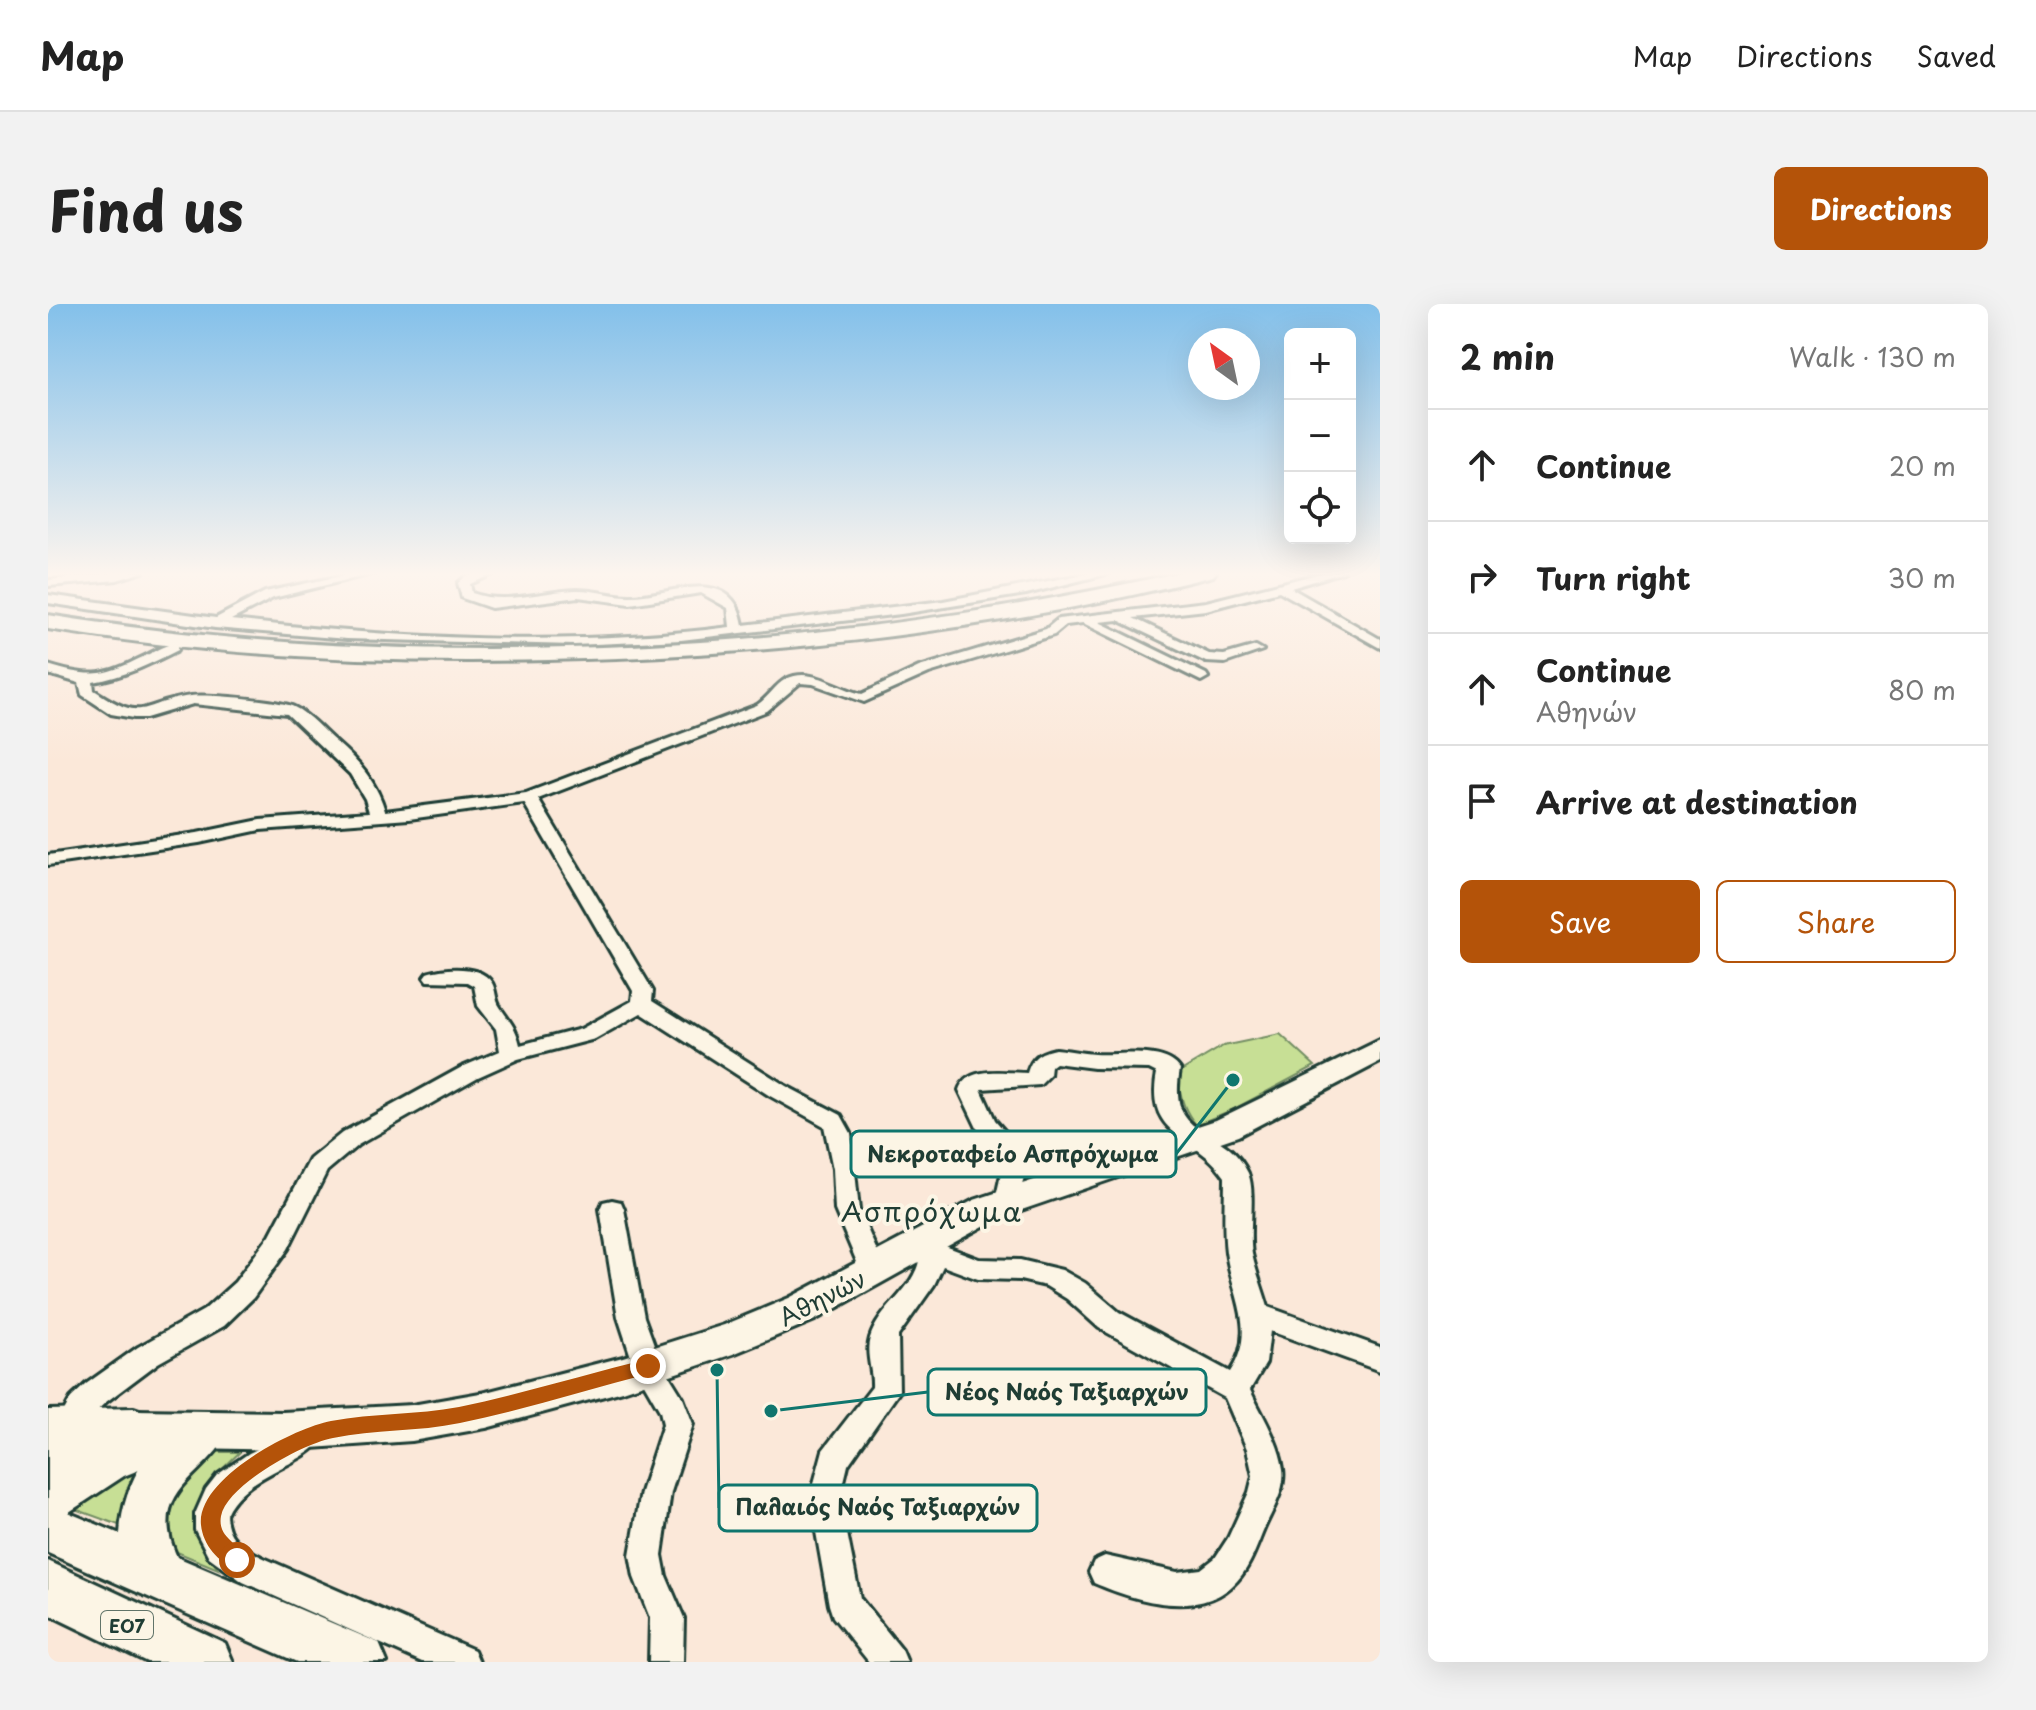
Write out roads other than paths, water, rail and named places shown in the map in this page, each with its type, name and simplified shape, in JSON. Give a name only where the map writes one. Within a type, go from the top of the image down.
[{"type":"highway","points":[[147,635],[344,652],[474,654],[661,650],[846,635]]},
{"type":"highway","points":[[248,635],[447,645],[601,644],[755,635]]},
{"type":"main road","name":"Αθηνών","points":[[217,1431],[329,1429],[458,1415],[648,1366],[757,1329],[934,1245],[1007,1201],[1196,1139],[1247,1119],[1380,1050]]},
{"type":"main road","points":[[55,1444],[134,1429],[217,1431]]},
{"type":"main road","points":[[48,1502],[76,1481],[127,1454],[167,1440],[217,1431]]},
{"type":"main road","points":[[158,1575],[145,1548],[146,1511],[157,1483],[172,1459],[217,1431]]},
{"type":"main road","points":[[48,1528],[360,1662]]},
{"type":"main road","name":"ΕΟ7","points":[[48,1587],[206,1662]]},
{"type":"street","points":[[360,635],[471,641],[646,639],[679,635]]},
{"type":"street","points":[[48,860],[199,838],[249,827],[378,816],[529,797],[762,708],[795,680],[819,683],[853,697],[864,698],[924,670],[1037,635]]},
{"type":"street","points":[[1117,635],[1201,677]]},
{"type":"street","points":[[1160,635],[1206,658],[1220,660],[1256,650]]},
{"type":"street","points":[[48,669],[63,678],[86,681],[121,670],[173,647]]},
{"type":"street","points":[[86,681],[87,692],[116,711],[134,714],[146,714],[192,700],[282,707],[292,711],[362,777],[377,804],[378,816]]},
{"type":"street","points":[[529,797],[643,991],[642,1004]]},
{"type":"street","points":[[434,977],[471,976],[483,984],[488,1006],[506,1028],[511,1054]]},
{"type":"street","points":[[55,1444],[81,1407],[96,1393],[148,1355],[214,1318],[244,1290],[279,1242],[314,1172],[331,1153],[369,1126],[511,1054],[588,1034],[642,1004]]},
{"type":"street","points":[[642,1004],[778,1091],[833,1121],[839,1133],[845,1169],[847,1210],[873,1272]]},
{"type":"street","points":[[1078,1177],[1016,1159],[986,1124],[970,1090],[971,1085],[977,1081],[1032,1080],[1039,1075],[1040,1064],[1046,1058],[1055,1056],[1161,1064],[1169,1069],[1163,1088],[1168,1113],[1231,1166],[1237,1176],[1239,1252],[1258,1315],[1252,1363],[1235,1389]]},
{"type":"street","points":[[1007,1201],[1016,1159]]},
{"type":"street","points":[[612,1209],[624,1293],[648,1366],[673,1407],[678,1424],[656,1492],[646,1555],[650,1577],[667,1618],[666,1662]]},
{"type":"street","points":[[890,1662],[845,1605],[825,1498],[834,1460],[885,1392],[888,1383],[883,1354],[884,1335],[931,1267],[934,1245],[978,1269],[1020,1270],[1053,1277],[1076,1291],[1109,1320],[1235,1389],[1267,1464],[1268,1482],[1243,1545],[1229,1568],[1207,1584],[1176,1588],[1105,1572]]},
{"type":"street","points":[[1258,1315],[1380,1359]]},
{"type":"street","points":[[329,1429],[260,1462],[229,1485],[212,1511],[211,1528],[215,1538],[225,1551],[258,1571],[462,1662]]},
{"type":"tunnel","points":[[173,647],[193,635]]},
{"type":"place","name":"Νεκροταφείο Ασπρόχωμα","points":[[1233,1080]]},
{"type":"place","name":"Παλαιός Ναός Ταξιαρχών","points":[[717,1370]]},
{"type":"place","name":"Νέος Ναός Ταξιαρχών","points":[[771,1411]]},
{"type":"district","name":"Ασπρόχωμα","points":[[932,1210]]}]
